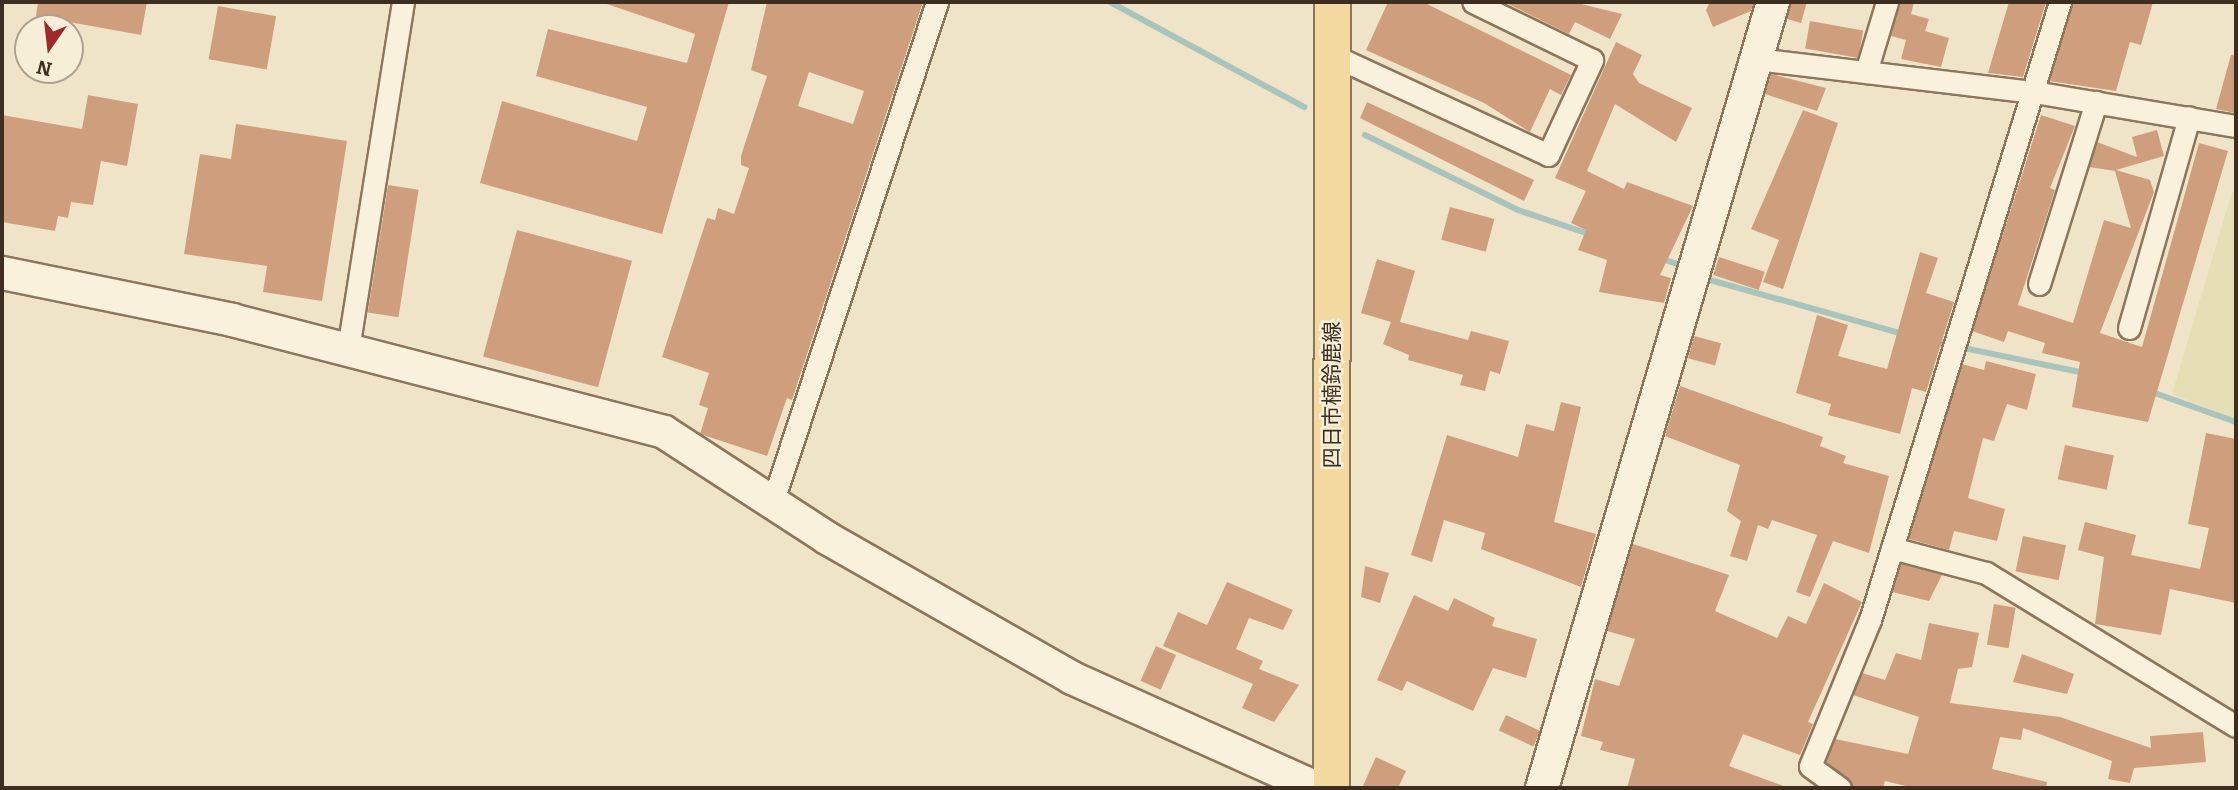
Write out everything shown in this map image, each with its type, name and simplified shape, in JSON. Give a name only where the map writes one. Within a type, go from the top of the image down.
[{"type":"main road","name":"四日市楠鈴鹿線","points":[[1331,788],[1332,2]]},
{"type":"street","points":[[348,349],[404,2]]},
{"type":"street","points":[[774,501],[937,2]]},
{"type":"street","points":[[1332,55],[1548,155],[1592,60],[1473,2]]},
{"type":"street","points":[[1542,788],[1773,2]]},
{"type":"street","points":[[1866,72],[1887,2]]},
{"type":"street","points":[[1840,788],[1810,766],[1871,620],[1951,345],[2034,92],[2060,2]]},
{"type":"street","points":[[1756,58],[2034,92],[2236,126]]},
{"type":"street","points":[[2039,284],[2096,103]]},
{"type":"street","points":[[2129,328],[2189,117]]},
{"type":"street","points":[[2,273],[348,349],[664,432],[774,501],[1072,678],[1303,784]]},
{"type":"street","points":[[1892,548],[1986,573],[2236,726]]},
{"type":"shaded area","points":[[2232,192],[2236,193],[2236,419],[2172,394]]},
{"type":"building","points":[[38,2],[147,2],[141,35],[84,25],[84,14],[36,14]]},
{"type":"building","points":[[601,2],[729,2],[662,234],[480,183],[502,101],[637,141],[647,107],[536,76],[548,29],[687,63],[695,34]]},
{"type":"building","points":[[767,2],[923,2],[792,400],[787,398],[767,456],[700,434],[708,408],[699,405],[709,373],[662,357],[707,218],[715,220],[718,208],[734,214],[749,168],[741,165],[741,156],[767,76],[751,70]],"holes":[[[809,72],[864,91],[853,124],[798,106]]]},
{"type":"building","points":[[1388,2],[1423,2],[1571,75],[1561,95],[1550,89],[1530,132],[1484,103],[1366,50]]},
{"type":"building","points":[[1504,2],[1573,2],[1622,14],[1610,39],[1575,22],[1569,34]]},
{"type":"building","points":[[1710,2],[1754,2],[1751,11],[1713,27],[1706,10]]},
{"type":"building","points":[[1791,2],[1807,2],[1801,23],[1787,19]]},
{"type":"building","points":[[1900,2],[1914,2],[1911,14],[1929,19],[1925,31],[1949,38],[1941,67],[1901,59],[1906,40],[1891,36]]},
{"type":"building","points":[[2009,2],[2046,2],[2023,77],[1988,73]]},
{"type":"building","points":[[2153,2],[2141,45],[2130,42],[2116,91],[2049,81],[2073,3]]},
{"type":"building","points":[[218,6],[276,16],[267,69],[209,59]]},
{"type":"building","points":[[1810,21],[1863,30],[1858,58],[1805,49]]},
{"type":"building","points":[[1616,42],[1642,55],[1633,74],[1639,83],[1692,108],[1676,142],[1615,104],[1587,171],[1624,189],[1627,182],[1693,206],[1660,275],[1671,278],[1664,303],[1599,292],[1607,260],[1578,250],[1586,230],[1571,223],[1586,191],[1555,178]]},
{"type":"building","points":[[2231,55],[2236,55],[2236,113],[2216,109]]},
{"type":"building","points":[[1771,74],[1826,88],[1817,111],[1765,94]]},
{"type":"building","points":[[88,95],[138,104],[127,166],[101,161],[93,205],[71,202],[68,218],[58,216],[55,231],[2,222],[2,115],[82,129]]},
{"type":"building","points":[[1367,102],[1534,180],[1524,201],[1360,118]]},
{"type":"building","points":[[1803,110],[1838,123],[1783,289],[1763,282],[1779,240],[1751,229]]},
{"type":"building","points":[[2041,115],[2075,126],[2050,188],[2055,190],[2018,305],[2073,323],[2104,220],[2131,228],[2115,171],[2089,167],[2097,142],[2137,157],[2132,137],[2157,130],[2164,156],[2116,170],[2150,180],[2154,192],[2100,333],[2142,347],[2199,143],[2228,151],[2148,422],[2072,407],[2080,362],[2042,353],[2045,343],[2008,331],[2004,342],[1972,331]]},
{"type":"building","points":[[236,124],[347,141],[322,301],[263,292],[267,266],[184,254],[200,154],[231,159]]},
{"type":"building","points":[[388,185],[419,190],[398,317],[368,312]]},
{"type":"building","points":[[1450,207],[1494,219],[1486,252],[1441,240]]},
{"type":"building","points":[[517,230],[632,261],[598,387],[483,357]]},
{"type":"building","points":[[1920,252],[1938,258],[1926,293],[1954,302],[1926,392],[1912,388],[1900,434],[1828,415],[1831,404],[1796,393],[1817,315],[1848,325],[1838,356],[1887,369]]},
{"type":"building","points":[[1719,257],[1765,272],[1759,290],[1713,275]]},
{"type":"building","points":[[1377,259],[1415,271],[1400,322],[1468,340],[1471,331],[1509,341],[1500,374],[1490,371],[1485,391],[1460,385],[1463,375],[1408,360],[1409,355],[1383,344],[1391,322],[1361,313]]},
{"type":"building","points":[[1694,336],[1721,343],[1715,365],[1688,358]]},
{"type":"building","points":[[1986,361],[2036,374],[2027,410],[2007,404],[1994,441],[1983,438],[1968,498],[2005,509],[1997,541],[1954,531],[1949,550],[1909,539],[1962,364],[1984,370]]},
{"type":"building","points":[[1680,386],[1823,437],[1820,446],[1846,456],[1843,463],[1889,476],[1869,553],[1833,541],[1810,597],[1796,592],[1817,535],[1772,520],[1768,529],[1758,525],[1747,561],[1730,556],[1741,521],[1727,511],[1740,465],[1665,436]]},
{"type":"building","points":[[1561,402],[1581,407],[1554,522],[1596,534],[1581,587],[1481,549],[1485,533],[1444,520],[1432,562],[1411,555],[1447,435],[1518,457],[1526,424],[1554,431]]},
{"type":"building","points":[[2206,433],[2236,439],[2236,603],[2170,589],[2161,635],[2095,624],[2104,557],[2078,550],[2085,522],[2136,535],[2131,555],[2200,569],[2209,528],[2188,524]]},
{"type":"building","points":[[2065,445],[2114,455],[2107,490],[2058,479]]},
{"type":"building","points":[[2023,536],[2066,545],[2059,580],[2016,571]]},
{"type":"building","points":[[1633,544],[1729,575],[1715,611],[1777,638],[1788,616],[1806,624],[1824,583],[1862,602],[1808,722],[1813,724],[1800,755],[1743,734],[1729,766],[1789,788],[1627,788],[1635,759],[1600,750],[1603,742],[1581,736],[1595,679],[1619,686],[1635,639],[1607,631]]},
{"type":"building","points":[[1901,564],[1942,575],[1929,601],[1892,592]]},
{"type":"building","points":[[1365,566],[1389,573],[1380,603],[1361,597]]},
{"type":"building","points":[[1227,582],[1293,610],[1283,630],[1249,618],[1236,649],[1263,661],[1259,669],[1299,685],[1274,722],[1242,708],[1253,684],[1163,646],[1178,612],[1207,625]]},
{"type":"building","points":[[1414,595],[1448,611],[1454,598],[1495,618],[1492,626],[1537,639],[1526,678],[1493,668],[1473,711],[1407,681],[1402,691],[1377,680]]},
{"type":"building","points":[[1994,604],[2016,608],[2009,648],[1987,644]]},
{"type":"building","points":[[1929,623],[1979,633],[1972,667],[1958,669],[1950,703],[2060,717],[2151,748],[2150,736],[2203,732],[2206,762],[2134,768],[2130,783],[2108,779],[2112,761],[2023,728],[2021,740],[2000,737],[1992,769],[2047,782],[2046,788],[1914,788],[1885,781],[1883,788],[1853,788],[1826,761],[1835,739],[1908,754],[1919,717],[1853,695],[1862,673],[1885,680],[1896,653],[1921,660]]},
{"type":"building","points":[[1156,646],[1176,655],[1161,690],[1141,681]]},
{"type":"building","points":[[2022,654],[2074,674],[2067,694],[2013,682]]},
{"type":"building","points":[[1506,715],[1540,731],[1533,746],[1499,730]]},
{"type":"building","points":[[1376,757],[1406,771],[1398,788],[1362,788]]},
{"type":"waterway","points":[[1110,2],[1304,107]]},
{"type":"waterway","points":[[1365,135],[1518,210],[1592,235]]},
{"type":"waterway","points":[[1659,258],[1677,264]]},
{"type":"waterway","points":[[1710,280],[1904,334]]},
{"type":"waterway","points":[[1935,342],[2085,373]]},
{"type":"waterway","points":[[2149,391],[2236,422]]}]
